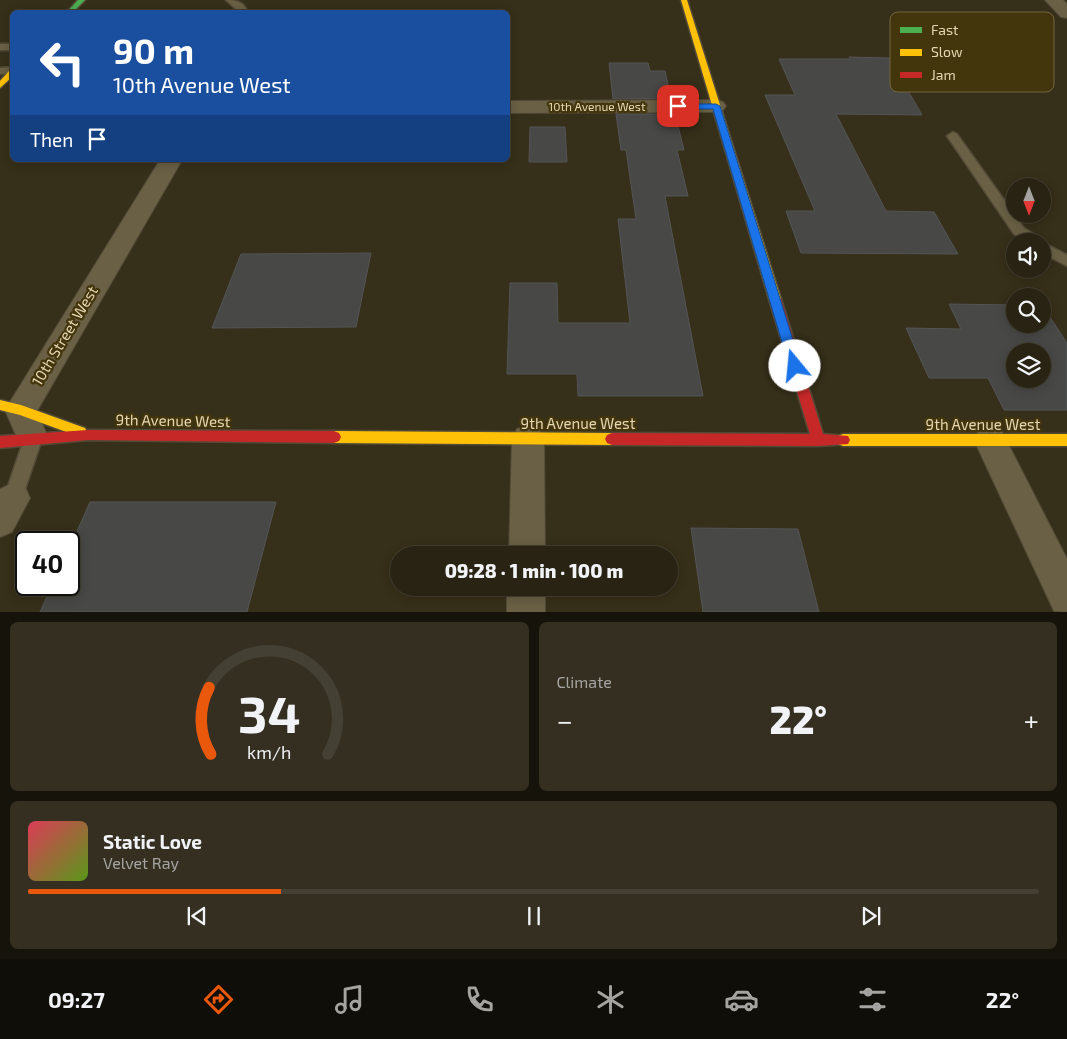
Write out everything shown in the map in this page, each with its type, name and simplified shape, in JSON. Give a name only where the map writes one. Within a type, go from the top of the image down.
[{"type":"street","points":[[72,10],[82,0]]},
{"type":"street","points":[[684,0],[818,440]]},
{"type":"street","points":[[1052,0],[1067,13]]},
{"type":"street","points":[[0,86],[10,74]]},
{"type":"street","name":"10th Avenue West","points":[[510,107],[716,106]]},
{"type":"street","name":"10th Street West","points":[[10,408],[170,162]]},
{"type":"street","points":[[10,408],[88,435]]},
{"type":"street","points":[[10,408],[33,439]]},
{"type":"street","name":"9th Avenue West","points":[[0,442],[88,435],[528,439],[1067,440]]},
{"type":"street","points":[[527,546],[528,439]]},
{"type":"street","points":[[990,440],[1067,598]]},
{"type":"street","points":[[526,596],[526,612]]},
{"type":"lane","points":[[231,0],[242,10]]},
{"type":"lane","points":[[953,136],[1022,233]]},
{"type":"lane","points":[[1051,251],[1067,261]]},
{"type":"lane","points":[[6,509],[33,439]]},
{"type":"building","points":[[849,57],[889,58],[890,92],[909,92],[922,115],[836,114],[886,211],[934,212],[958,254],[801,253],[786,211],[815,211],[765,95],[795,95],[779,59],[850,59]]},
{"type":"building","points":[[609,63],[648,63],[650,71],[665,71],[671,98],[613,99]]},
{"type":"building","points":[[616,114],[675,114],[684,150],[677,150],[688,196],[665,196],[703,396],[578,396],[577,374],[507,374],[510,283],[557,283],[558,323],[630,323],[618,219],[636,219],[626,150],[621,150]]},
{"type":"building","points":[[530,127],[565,127],[567,162],[529,162]]},
{"type":"building","points":[[371,253],[356,327],[212,328],[241,254]]},
{"type":"building","points":[[949,304],[1006,305],[1006,333],[1051,333],[1051,319],[1067,343],[1067,410],[1004,410],[988,378],[929,378],[906,328],[961,329]]},
{"type":"building","points":[[90,502],[276,502],[247,612],[40,612],[47,596],[80,596],[80,531],[77,531]]},
{"type":"building","points":[[691,528],[798,529],[819,612],[703,612]]},
{"type":"traffic: fast","points":[[72,10],[82,0]]},
{"type":"traffic: slow","points":[[684,0],[775,299]]},
{"type":"traffic: slow","points":[[0,86],[10,75]]},
{"type":"traffic: slow","points":[[0,405],[21,410],[80,432]]},
{"type":"traffic: slow","points":[[334,437],[612,439]]},
{"type":"traffic: slow","points":[[843,440],[1067,440]]},
{"type":"traffic: jam","points":[[775,299],[818,440]]},
{"type":"traffic: jam","points":[[0,442],[88,435],[334,437]]},
{"type":"traffic: jam","points":[[612,439],[843,440]]},
{"type":"route","points":[[678,106],[716,106],[795,366]]}]
